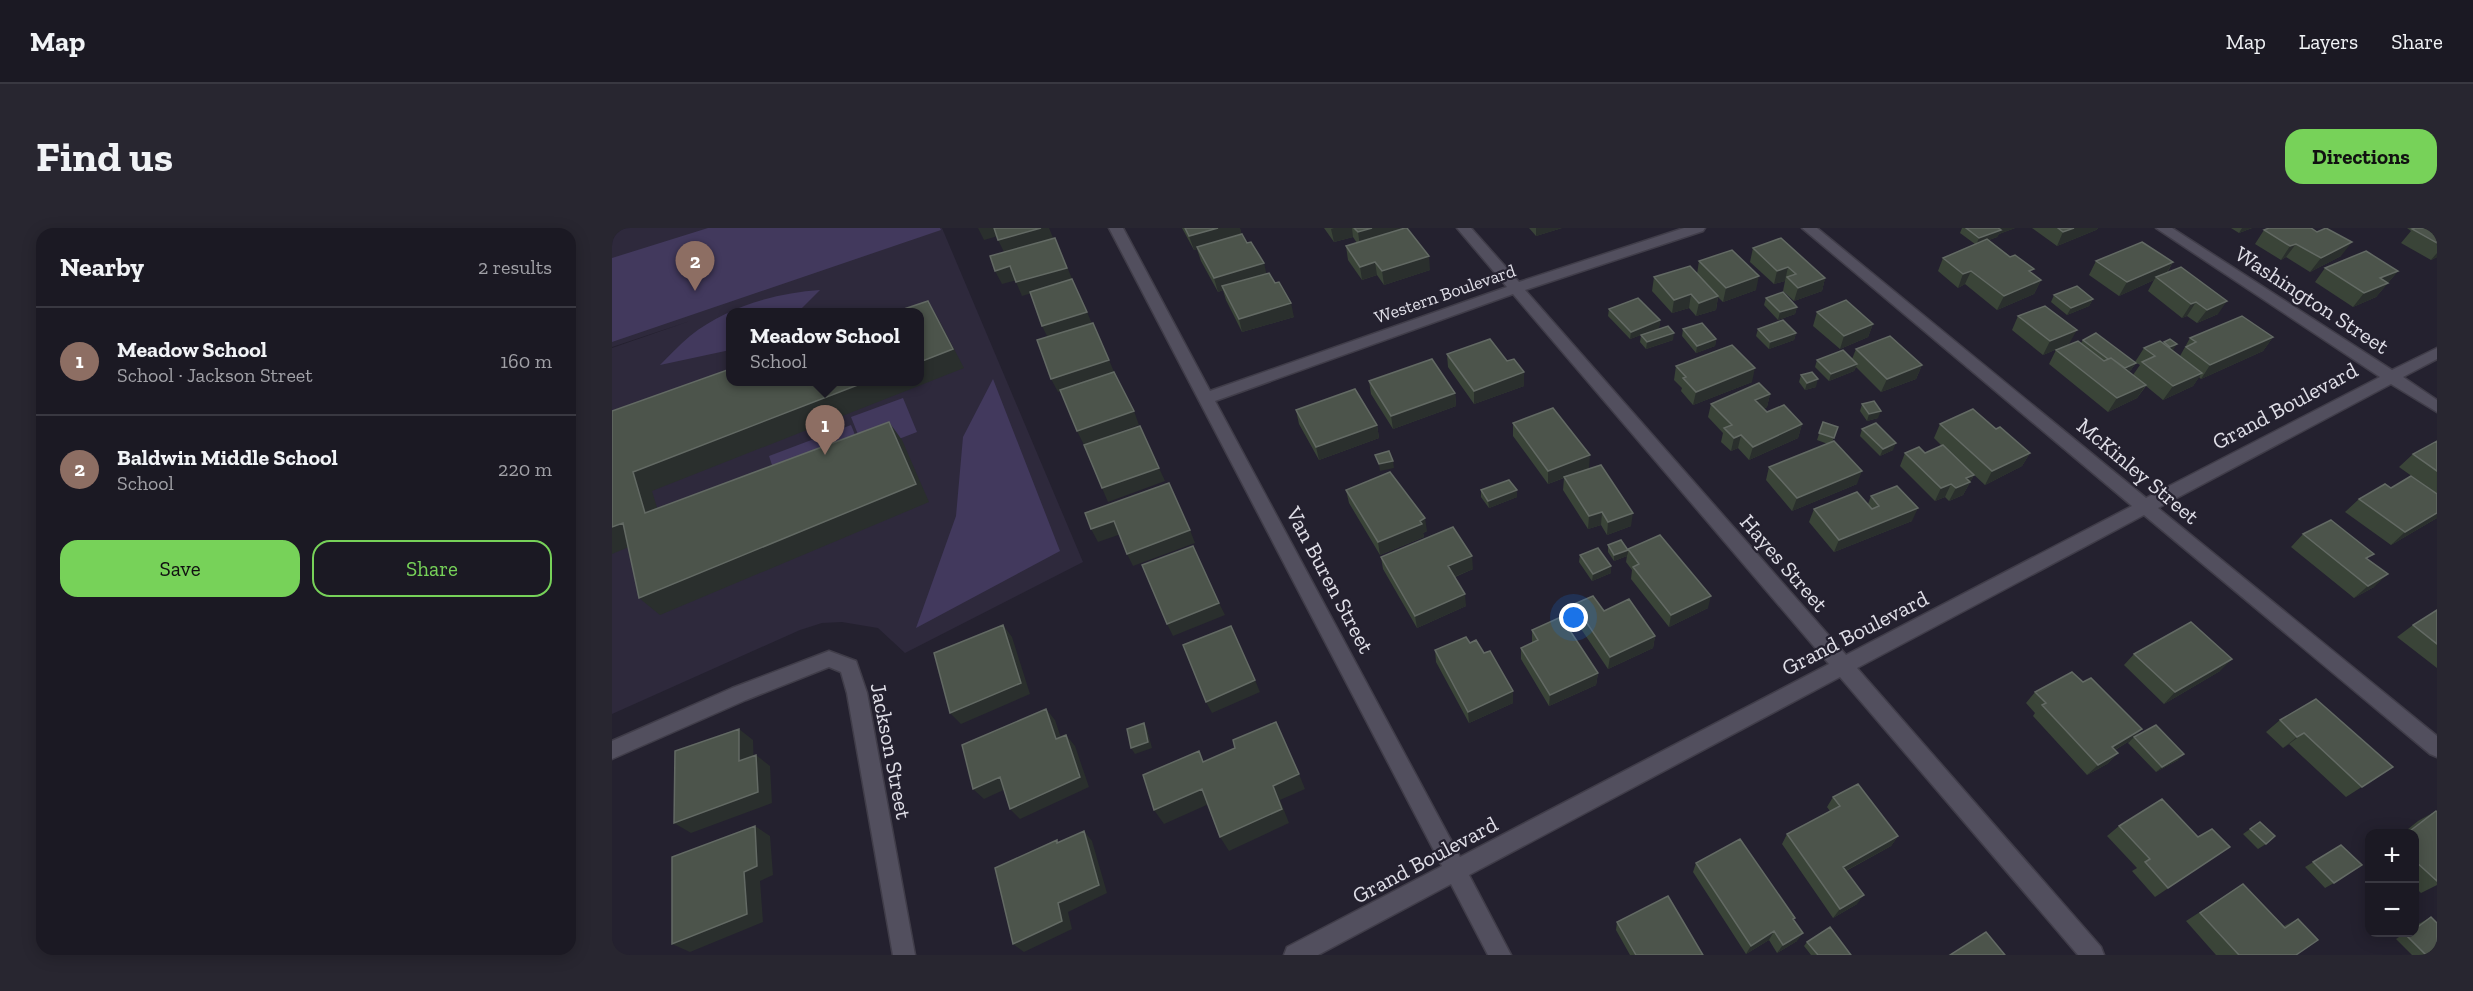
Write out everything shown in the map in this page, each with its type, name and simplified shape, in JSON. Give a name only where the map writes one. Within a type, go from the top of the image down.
[{"type":"street","name":"Van Buren Street","points":[[1116,228],[1500,955]]},
{"type":"street","name":"Hayes Street","points":[[1464,228],[2093,955]]},
{"type":"street","name":"Western Boulevard","points":[[1206,398],[1576,267],[1698,228]]},
{"type":"street","name":"McKinley Street","points":[[1809,228],[2437,748]]},
{"type":"street","name":"Washington Street","points":[[2163,228],[2437,406]]},
{"type":"street","name":"Grand Boulevard","points":[[1295,955],[2437,353]]},
{"type":"street","name":"Jackson Street","points":[[612,750],[739,694],[829,659],[849,667],[857,693],[903,955]]},
{"type":"shaded area","points":[[612,228],[942,228],[1083,562],[905,653],[878,628],[842,622],[822,623],[800,630],[612,714],[612,348],[690,321],[612,347]]},
{"type":"shaded area","points":[[708,228],[940,228],[941,230],[612,342],[612,258]]},
{"type":"shaded area","points":[[820,290],[802,308],[738,308],[769,298]]},
{"type":"shaded area","points":[[726,314],[726,351],[660,365],[690,336]]},
{"type":"shaded area","points":[[993,379],[1060,551],[916,628],[956,516],[963,437]]},
{"type":"shaded area","points":[[903,398],[917,432],[865,452],[851,417]]},
{"type":"shaded area","points":[[851,425],[860,447],[777,480],[769,456]]},
{"type":"building","points":[[994,228],[1041,228],[998,240]]},
{"type":"building","points":[[1185,228],[1218,228],[1189,236]]},
{"type":"building","points":[[1354,228],[1372,228],[1358,232]]},
{"type":"building","points":[[1405,228],[1429,256],[1382,271],[1375,262],[1360,267],[1346,246]]},
{"type":"building","points":[[1966,228],[1998,228],[2001,230],[1979,238]]},
{"type":"building","points":[[2058,228],[2074,228],[2063,232]]},
{"type":"building","points":[[2311,228],[2317,232],[2326,228],[2352,242],[2321,258],[2296,244],[2290,246],[2264,230]]},
{"type":"building","points":[[2437,228],[2437,243],[2412,229]]},
{"type":"building","points":[[1242,234],[1247,243],[1251,242],[1264,263],[1214,278],[1197,247]]},
{"type":"building","points":[[1055,238],[1067,268],[1016,282],[1010,266],[995,271],[990,256]]},
{"type":"building","points":[[1781,238],[1825,278],[1798,288],[1787,277],[1796,274],[1788,267],[1777,271],[1753,248]]},
{"type":"building","points":[[1987,239],[2010,257],[2015,255],[2034,269],[2029,271],[2041,280],[2004,296],[1971,271],[1963,274],[1943,258]]},
{"type":"building","points":[[2142,242],[2173,262],[2127,282],[2096,261]]},
{"type":"building","points":[[1732,250],[1759,276],[1726,288],[1699,261]]},
{"type":"building","points":[[2366,251],[2398,271],[2380,278],[2388,283],[2364,293],[2325,268]]},
{"type":"building","points":[[1690,266],[1718,296],[1699,303],[1691,294],[1674,300],[1654,277]]},
{"type":"building","points":[[2181,267],[2227,301],[2207,310],[2196,302],[2191,304],[2156,277]]},
{"type":"building","points":[[1269,273],[1275,283],[1279,282],[1291,303],[1239,319],[1222,286]]},
{"type":"building","points":[[1072,279],[1087,312],[1042,326],[1030,292]]},
{"type":"building","points":[[2077,286],[2093,299],[2071,308],[2054,295]]},
{"type":"building","points":[[1783,292],[1797,307],[1780,312],[1766,298]]},
{"type":"building","points":[[1638,298],[1660,320],[1631,332],[1609,309]]},
{"type":"building","points":[[1846,300],[1873,324],[1844,336],[1817,312]]},
{"type":"building","points":[[928,301],[953,349],[924,360],[924,308],[907,308]]},
{"type":"building","points":[[2045,306],[2077,330],[2050,341],[2018,316]]},
{"type":"building","points":[[2242,316],[2273,337],[2210,365],[2186,347],[2196,342],[2190,338]]},
{"type":"building","points":[[1783,320],[1796,333],[1770,342],[1758,329]]},
{"type":"building","points":[[1093,323],[1109,360],[1051,379],[1037,340]]},
{"type":"building","points":[[1702,323],[1716,339],[1697,346],[1683,329]]},
{"type":"building","points":[[1668,326],[1674,333],[1647,342],[1641,335]]},
{"type":"building","points":[[2096,333],[2136,363],[2125,368],[2111,358],[2108,359],[2083,340]]},
{"type":"building","points":[[1890,336],[1922,365],[1887,379],[1856,349]]},
{"type":"building","points":[[1490,339],[1507,361],[1514,359],[1524,372],[1474,391],[1447,354]]},
{"type":"building","points":[[2170,339],[2177,344],[2170,347],[2164,342]]},
{"type":"building","points":[[2078,341],[2104,361],[2111,358],[2146,385],[2117,398],[2056,350]]},
{"type":"building","points":[[2160,341],[2202,373],[2173,386],[2142,362],[2155,356],[2144,348]]},
{"type":"building","points":[[1732,345],[1755,368],[1696,392],[1676,366]]},
{"type":"building","points":[[1843,350],[1857,364],[1831,374],[1817,360]]},
{"type":"building","points":[[1432,359],[1455,393],[1391,416],[1369,381]]},
{"type":"building","points":[[726,370],[726,386],[855,386],[633,472],[645,513],[889,422],[916,484],[639,598],[623,523],[612,527],[612,411]]},
{"type":"building","points":[[1114,372],[1134,411],[1077,431],[1060,390]]},
{"type":"building","points":[[1812,372],[1818,379],[1807,383],[1801,375]]},
{"type":"building","points":[[1759,383],[1770,394],[1755,400],[1767,412],[1784,405],[1802,424],[1753,447],[1741,435],[1734,438],[1724,428],[1732,425],[1711,404]]},
{"type":"building","points":[[1355,389],[1377,425],[1316,447],[1296,410]]},
{"type":"building","points":[[1874,401],[1881,411],[1869,414],[1862,404]]},
{"type":"building","points":[[1553,408],[1590,455],[1548,471],[1513,423]]},
{"type":"building","points":[[1973,409],[1996,429],[2000,427],[2030,453],[1992,471],[1940,424]]},
{"type":"building","points":[[1823,422],[1838,427],[1834,438],[1819,433]]},
{"type":"building","points":[[1876,423],[1896,443],[1883,449],[1862,429]]},
{"type":"building","points":[[1140,426],[1159,468],[1102,488],[1084,445]]},
{"type":"building","points":[[1834,441],[1862,471],[1797,498],[1769,467]]},
{"type":"building","points":[[2437,441],[2437,471],[2413,454]]},
{"type":"building","points":[[1943,445],[1974,475],[1966,478],[1970,482],[1956,488],[1951,484],[1941,488],[1905,453],[1919,447],[1925,453]]},
{"type":"building","points":[[1389,451],[1393,461],[1379,464],[1375,455]]},
{"type":"building","points":[[1601,465],[1633,513],[1608,522],[1602,512],[1589,516],[1564,477]]},
{"type":"building","points":[[1390,472],[1425,518],[1420,521],[1422,524],[1378,542],[1346,490]]},
{"type":"building","points":[[2411,476],[2437,494],[2437,513],[2405,532],[2359,499],[2385,484],[2391,488]]},
{"type":"building","points":[[1509,480],[1517,490],[1488,501],[1481,490]]},
{"type":"building","points":[[1169,483],[1190,530],[1127,554],[1114,521],[1091,529],[1085,513]]},
{"type":"building","points":[[1897,486],[1918,508],[1839,540],[1814,509],[1857,492],[1872,509],[1879,506],[1871,496]]},
{"type":"building","points":[[2331,520],[2374,554],[2366,558],[2388,574],[2368,586],[2303,534]]},
{"type":"building","points":[[1453,527],[1472,556],[1448,566],[1465,594],[1415,616],[1381,557]]},
{"type":"building","points":[[1660,535],[1711,596],[1671,615],[1633,567],[1639,564],[1628,549]]},
{"type":"building","points":[[1621,540],[1628,550],[1614,555],[1608,545]]},
{"type":"building","points":[[1193,546],[1219,603],[1167,624],[1142,565]]},
{"type":"building","points":[[1598,548],[1611,566],[1593,574],[1580,555]]},
{"type":"building","points":[[1593,596],[1604,611],[1629,599],[1655,636],[1610,657],[1574,604]]},
{"type":"building","points":[[2437,610],[2437,644],[2413,625]]},
{"type":"building","points":[[1561,617],[1598,673],[1550,695],[1521,648],[1538,640],[1532,630]]},
{"type":"building","points":[[2191,622],[2232,659],[2175,692],[2134,654]]},
{"type":"building","points":[[1003,625],[1021,683],[950,713],[934,653]]},
{"type":"building","points":[[1231,626],[1255,680],[1206,702],[1183,645]]},
{"type":"building","points":[[1466,637],[1470,643],[1476,640],[1484,653],[1490,651],[1513,691],[1468,712],[1435,650]]},
{"type":"building","points":[[2072,672],[2083,682],[2091,678],[2142,729],[2112,747],[2118,753],[2098,765],[2042,705],[2046,703],[2035,692]]},
{"type":"building","points":[[2316,699],[2393,767],[2362,787],[2304,733],[2297,737],[2280,720]]},
{"type":"building","points":[[1046,709],[1056,739],[1066,735],[1080,777],[1010,809],[1000,777],[973,789],[962,745]]},
{"type":"building","points":[[1276,722],[1299,774],[1273,786],[1282,809],[1220,837],[1202,789],[1154,810],[1143,775],[1199,751],[1203,762],[1235,748],[1233,740]]},
{"type":"building","points":[[1144,723],[1148,742],[1131,748],[1127,729]]},
{"type":"building","points":[[2156,725],[2184,754],[2162,767],[2134,737]]},
{"type":"building","points":[[739,729],[739,761],[756,755],[758,792],[674,823],[675,751]]},
{"type":"building","points":[[1858,784],[1898,836],[1843,867],[1864,895],[1840,909],[1787,834],[1840,806],[1833,797]]},
{"type":"building","points":[[2162,799],[2198,837],[2212,829],[2230,847],[2168,888],[2145,862],[2150,859],[2119,826]]},
{"type":"building","points":[[2437,812],[2437,881],[2419,865],[2419,829],[2413,829]]},
{"type":"building","points":[[2260,822],[2275,836],[2266,844],[2250,829]]},
{"type":"building","points":[[755,826],[757,866],[744,872],[747,914],[672,944],[672,857]]},
{"type":"building","points":[[1084,831],[1099,885],[1058,903],[1062,921],[1013,944],[995,868],[1057,840],[1057,843]]},
{"type":"building","points":[[1740,839],[1803,933],[1783,945],[1774,931],[1751,946],[1696,863]]},
{"type":"building","points":[[2341,845],[2362,865],[2334,883],[2313,862]]},
{"type":"building","points":[[2243,884],[2285,928],[2298,919],[2318,940],[2296,955],[2239,955],[2200,913]]},
{"type":"building","points":[[1668,896],[1703,955],[1636,955],[1617,922]]},
{"type":"building","points":[[2431,917],[2437,923],[2437,955],[2426,955],[2408,937],[2419,937],[2419,926]]},
{"type":"building","points":[[1830,927],[1851,955],[1818,955],[1807,942]]},
{"type":"building","points":[[1986,932],[2005,955],[1950,955]]},
{"type":"place","name":"Baldwin Middle School","points":[[695,291]]},
{"type":"place","name":"Meadow School","points":[[825,455]]}]
